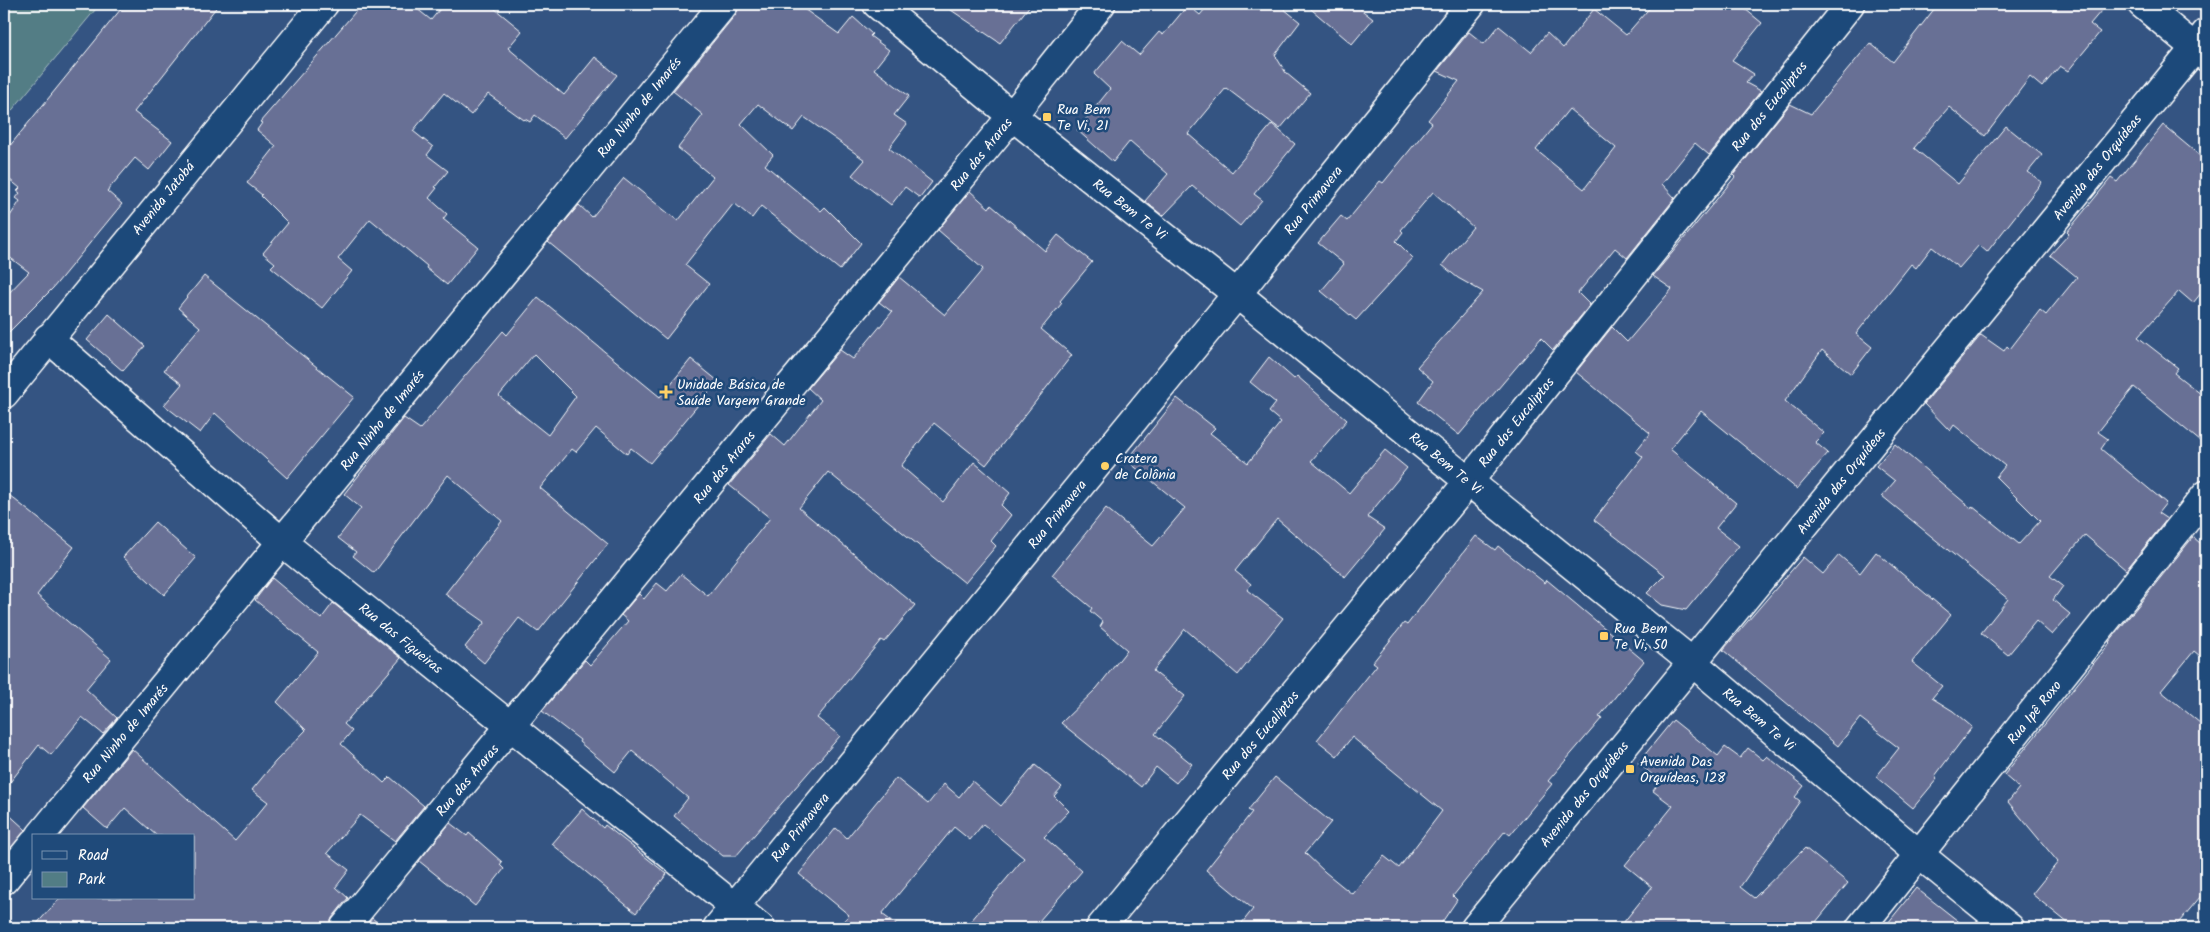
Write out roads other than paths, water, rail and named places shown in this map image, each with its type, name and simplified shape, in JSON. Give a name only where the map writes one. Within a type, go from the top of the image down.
[{"type":"street","name":"Avenida Jatobá","points":[[4,394],[48,338],[324,4]]},
{"type":"street","name":"Rua Ninho de Imarés","points":[[42,834],[724,4]]},
{"type":"street","name":"Rua Bem Te Vi","points":[[877,4],[1012,116],[1237,294],[1692,662],[1920,855],[2010,928]]},
{"type":"street","name":"Rua das Araras","points":[[344,928],[1012,116],[1101,4]]},
{"type":"street","name":"Rua Primavera","points":[[717,928],[1237,294],[1471,4]]},
{"type":"street","name":"Rua dos Eucaliptos","points":[[1100,928],[1469,481],[1850,4]]},
{"type":"street","points":[[2142,4],[2202,46]]},
{"type":"street","name":"Avenida das Orquídeas","points":[[1475,928],[1692,662],[2202,46]]},
{"type":"street","name":"Rua das Figueiras","points":[[48,338],[282,542],[761,928]]},
{"type":"street","name":"Rua Ipê Roxo","points":[[1860,928],[2206,495]]},
{"type":"street","points":[[4,880],[32,845]]},
{"type":"place","name":"Rua Bem Te Vi, 21","points":[[1047,117]]},
{"type":"place","name":"Unidade Básica de Saúde Vargem Grande","points":[[666,392]]},
{"type":"place","name":"Cratera de Colônia","points":[[1105,466]]},
{"type":"place","name":"Rua Bem Te Vi, 50","points":[[1604,636]]},
{"type":"place","name":"Avenida Das Orquídeas, 128","points":[[1630,769]]}]
